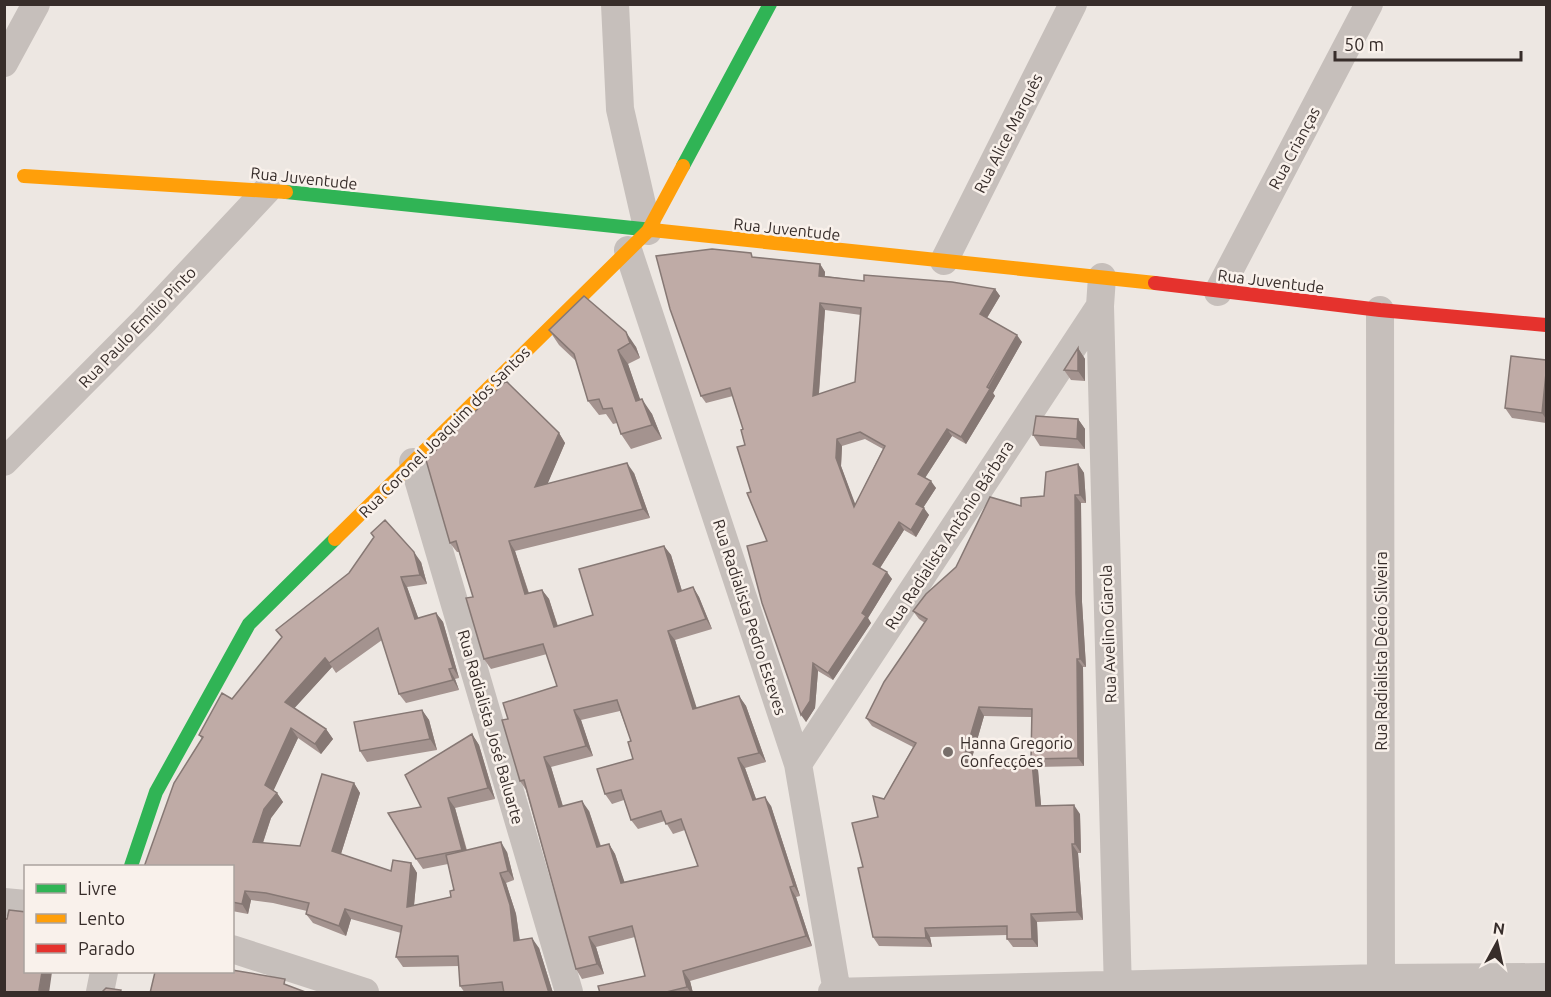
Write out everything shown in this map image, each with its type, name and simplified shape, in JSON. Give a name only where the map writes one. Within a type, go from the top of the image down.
[{"type":"street","points":[[4,63],[36,4]]},
{"type":"street","points":[[615,4],[620,109],[638,241]]},
{"type":"street","name":"Rua Coronel Joaquim dos Santos","points":[[131,865],[156,792],[249,624],[638,241],[770,4]]},
{"type":"street","name":"Rua Alice Marquês","points":[[944,261],[1073,4]]},
{"type":"street","name":"Rua Crianças","points":[[1218,292],[1369,4]]},
{"type":"street","name":"Rua Juventude","points":[[24,176],[267,190],[638,241],[944,261],[1380,310],[1546,325]]},
{"type":"street","name":"Rua Paulo Emílio Pinto","points":[[4,462],[144,321],[267,190]]},
{"type":"street","name":"Rua Radialista Pedro Esteves","points":[[638,241],[798,764],[835,992]]},
{"type":"street","name":"Rua Avelino Giarola","points":[[1102,277],[1100,306],[1118,989]]},
{"type":"street","name":"Rua Radialista Antônio Bárbara","points":[[798,764],[1100,306]]},
{"type":"street","name":"Rua Radialista Décio Silveira","points":[[1380,310],[1381,985]]},
{"type":"street","name":"Rua Radialista José Baluarte","points":[[413,462],[569,993]]},
{"type":"street","points":[[4,902],[24,904]]},
{"type":"street","points":[[234,950],[365,993]]},
{"type":"street","points":[[100,993],[104,973]]},
{"type":"street","points":[[835,992],[1381,985],[1546,977]]},
{"type":"building","points":[[712,249],[751,253],[752,257],[820,264],[819,276],[864,281],[864,275],[952,282],[995,289],[980,314],[1017,335],[987,387],[990,389],[961,437],[947,429],[918,474],[931,481],[916,504],[924,508],[911,530],[899,522],[873,564],[887,572],[862,613],[866,616],[828,673],[813,663],[810,701],[801,715],[762,603],[747,546],[767,541],[747,493],[751,492],[737,447],[745,445],[741,430],[743,429],[730,388],[701,396],[670,309],[656,256]],"holes":[[[820,303],[861,308],[855,382],[813,396]],[[860,432],[885,446],[854,507],[836,458],[837,439]]]},
{"type":"building","points":[[584,296],[626,332],[630,343],[618,350],[636,401],[642,399],[652,425],[621,434],[612,408],[603,409],[599,399],[588,401],[574,354],[549,330]]},
{"type":"building","points":[[1078,348],[1078,371],[1064,370]]},
{"type":"building","points":[[1511,356],[1546,360],[1542,413],[1505,408]]},
{"type":"building","points":[[506,381],[559,433],[535,487],[627,463],[643,509],[509,541],[525,594],[542,590],[554,627],[593,615],[579,569],[664,546],[678,592],[693,587],[706,619],[668,631],[693,709],[739,696],[759,753],[738,758],[753,800],[765,797],[794,886],[790,887],[806,936],[683,971],[687,987],[666,993],[600,993],[598,986],[645,976],[632,926],[589,937],[597,964],[576,969],[524,780],[520,781],[502,720],[508,719],[503,703],[557,686],[543,644],[484,659],[466,598],[473,597],[456,541],[450,543],[426,460]],"holes":[[[617,700],[631,741],[628,742],[633,759],[597,769],[605,794],[621,790],[631,820],[661,811],[666,824],[681,819],[698,866],[621,883],[609,844],[597,847],[582,801],[559,807],[544,757],[586,746],[574,710]]]},
{"type":"building","points":[[1036,416],[1078,419],[1077,439],[1033,435]]},
{"type":"building","points":[[1078,464],[1080,495],[1075,495],[1076,594],[1080,659],[1077,659],[1078,758],[1031,759],[1032,709],[979,707],[962,764],[1032,762],[1036,806],[1074,805],[1075,844],[1072,844],[1077,912],[1031,914],[1032,939],[1007,939],[1007,926],[925,928],[926,938],[873,937],[858,868],[863,867],[852,823],[878,817],[873,796],[884,799],[916,743],[866,718],[884,682],[927,619],[913,611],[926,594],[956,567],[990,497],[1021,506],[1021,498],[1044,496],[1046,472]]},
{"type":"building","points":[[385,520],[414,552],[420,575],[401,577],[415,619],[436,613],[453,668],[449,669],[453,680],[399,694],[378,628],[329,663],[325,658],[285,702],[326,729],[315,744],[291,728],[265,785],[277,793],[264,809],[253,842],[300,846],[322,774],[354,783],[332,851],[391,871],[393,860],[411,863],[407,907],[451,897],[450,891],[454,890],[446,855],[501,842],[508,871],[500,873],[510,905],[514,941],[532,938],[549,993],[504,993],[502,982],[460,986],[458,956],[396,957],[402,926],[345,909],[339,926],[306,914],[309,903],[266,893],[245,891],[242,904],[234,902],[234,865],[145,865],[174,783],[203,737],[199,735],[222,693],[232,699],[282,637],[276,630],[349,573],[374,537],[371,533]]},
{"type":"building","points":[[422,710],[430,739],[360,751],[354,722]]},
{"type":"building","points":[[472,734],[488,788],[448,798],[462,850],[416,859],[388,813],[421,807],[405,775]]},
{"type":"building","points":[[9,910],[24,912],[24,973],[42,973],[39,990],[46,991],[46,993],[4,993],[4,919],[7,919]]},
{"type":"building","points":[[234,970],[285,979],[284,984],[308,993],[150,993],[155,973],[234,973]]},
{"type":"building","points":[[106,988],[121,990],[120,993],[101,993]]},
{"type":"traffic: fast","points":[[683,166],[770,4]]},
{"type":"traffic: fast","points":[[286,192],[652,230]]},
{"type":"traffic: fast","points":[[131,865],[156,792],[249,624],[335,539]]},
{"type":"traffic: slow","points":[[335,539],[648,231],[683,166]]},
{"type":"traffic: slow","points":[[24,176],[286,192]]},
{"type":"traffic: slow","points":[[652,230],[1155,283]]},
{"type":"traffic: jam","points":[[1155,283],[1380,310],[1546,325]]},
{"type":"place","name":"Hanna Gregorio Confecções","points":[[948,752]]}]
